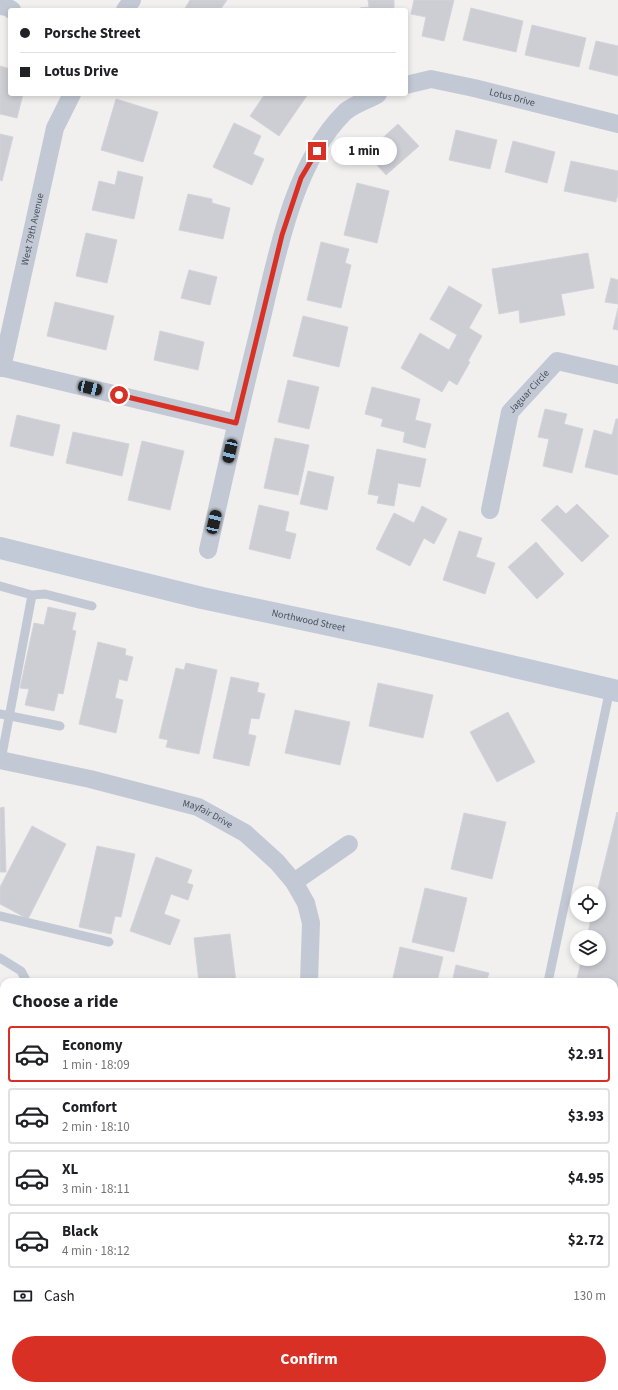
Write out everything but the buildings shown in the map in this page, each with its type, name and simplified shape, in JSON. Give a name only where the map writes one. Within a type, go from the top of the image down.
[{"type":"street","name":"Lotus Drive","points":[[408,85],[431,79],[474,88],[618,124]]},
{"type":"street","name":"West 79th Avenue","points":[[1,368],[55,128],[71,96]]},
{"type":"street","points":[[208,550],[236,423],[282,235],[301,178],[324,137],[345,111],[374,96]]},
{"type":"street","name":"Jaguar Circle","points":[[490,510],[510,412],[557,360],[618,375]]},
{"type":"street","points":[[1,368],[236,423]]},
{"type":"street","name":"Northwood Street","points":[[0,548],[202,598],[395,639],[614,690]]},
{"type":"street","name":"Mayfair Drive","points":[[1,760],[90,779],[198,807],[245,833],[277,862],[294,882],[306,903],[311,922],[309,978]]},
{"type":"street","points":[[294,882],[349,844]]},
{"type":"lane","points":[[0,586],[32,595],[45,594],[92,606]]},
{"type":"lane","points":[[1,760],[32,595]]},
{"type":"lane","points":[[549,978],[614,690]]},
{"type":"lane","points":[[0,714],[60,726]]},
{"type":"lane","points":[[0,916],[110,942]]},
{"type":"lane","points":[[0,958],[22,971],[25,978]]},
{"type":"route","points":[[119,395],[236,423],[282,235],[301,178],[317,151]]}]
